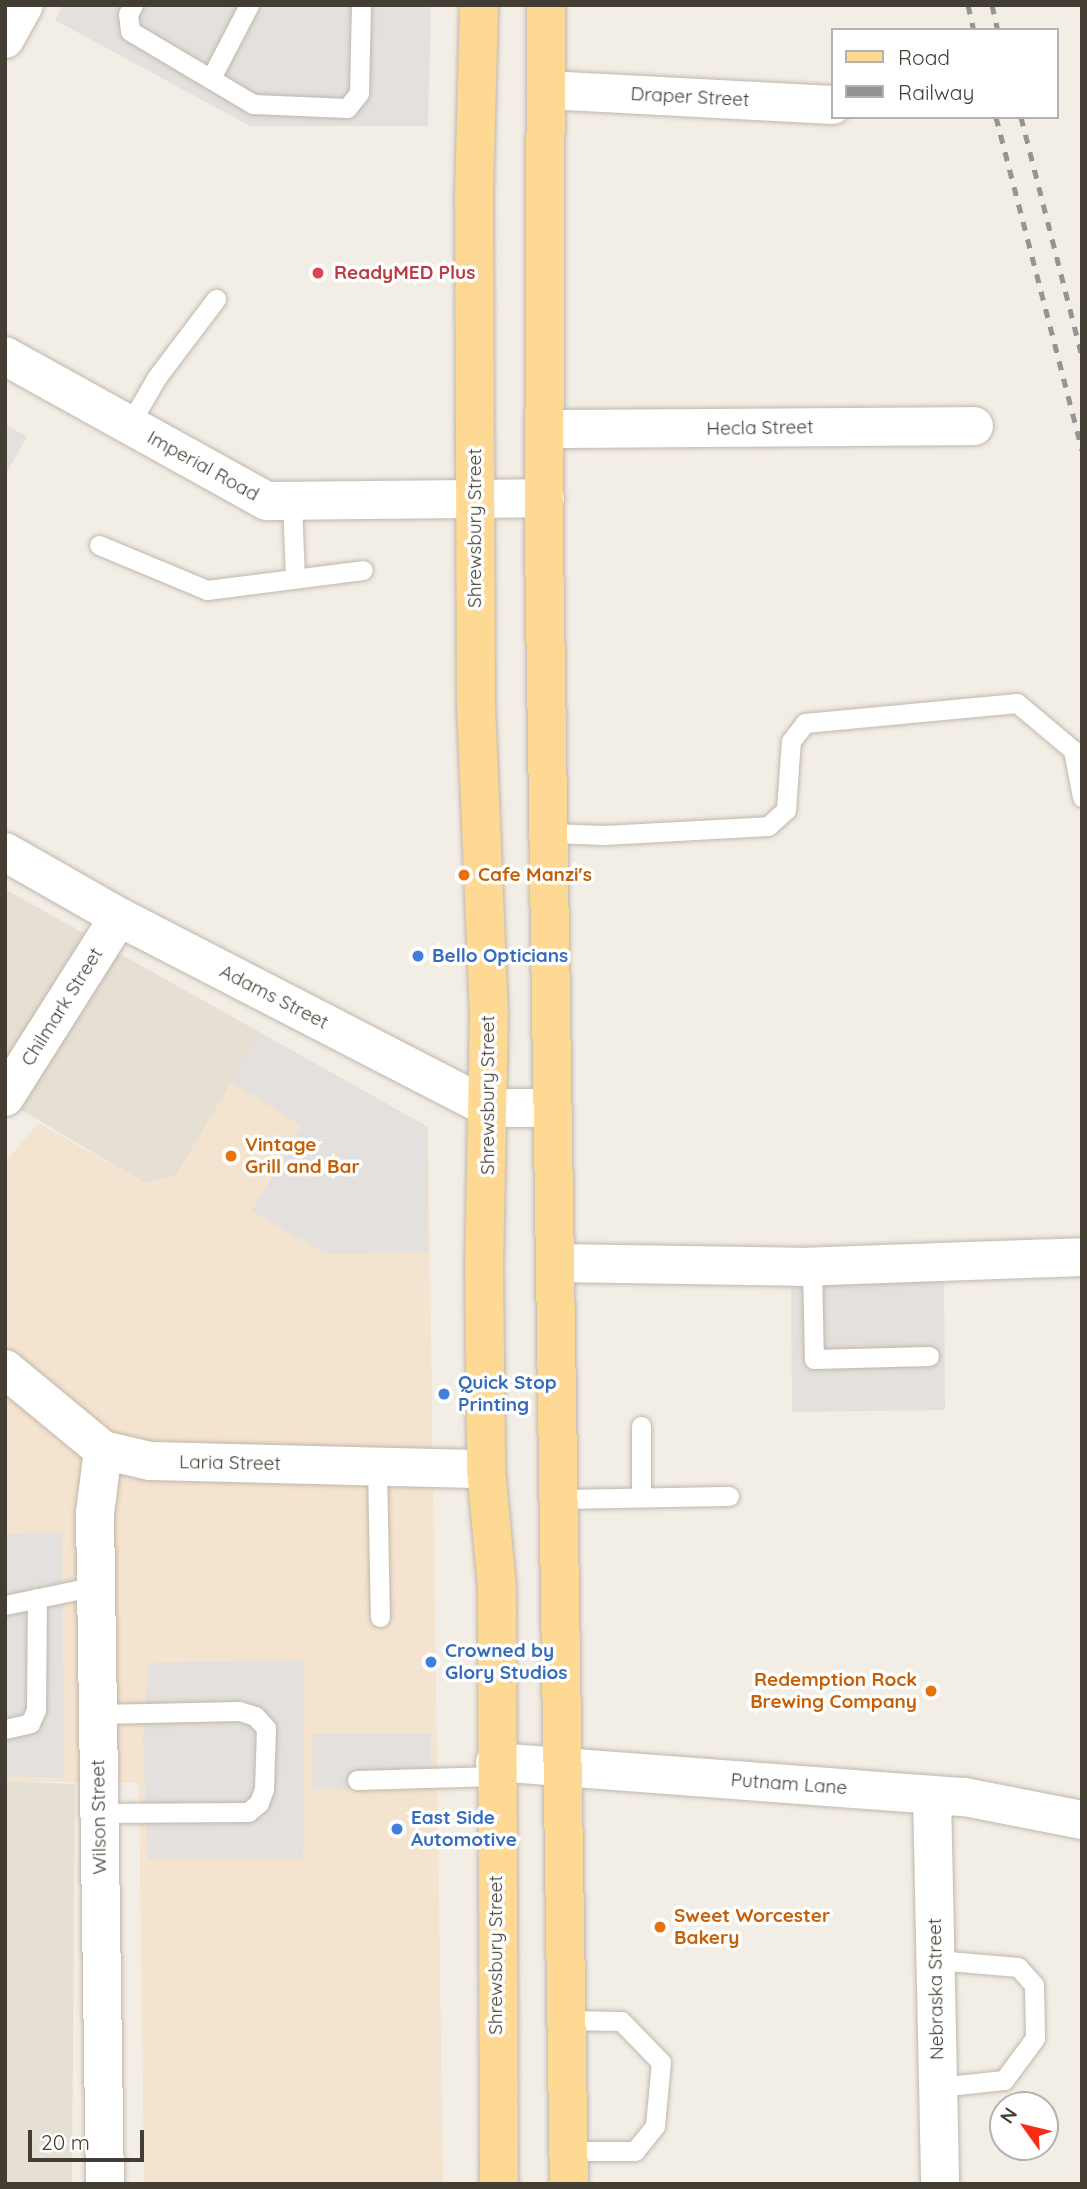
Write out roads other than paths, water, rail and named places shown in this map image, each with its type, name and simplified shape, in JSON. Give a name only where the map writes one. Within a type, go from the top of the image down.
[{"type":"main road","name":"Shrewsbury Street","points":[[479,5],[474,191],[476,705],[489,1108],[484,1261],[486,1469],[497,1588],[495,1769],[499,2184]]},
{"type":"main road","points":[[545,5],[545,498],[561,1767],[569,2167]]},
{"type":"street","points":[[5,39],[24,5]]},
{"type":"street","name":"Draper Street","points":[[546,90],[832,105]]},
{"type":"street","name":"Imperial Road","points":[[5,356],[267,501],[475,496],[545,498]]},
{"type":"street","name":"Hecla Street","points":[[547,429],[974,426]]},
{"type":"street","name":"Adams Street","points":[[5,852],[119,917],[489,1108],[552,1108]]},
{"type":"street","name":"Chilmark Street","points":[[5,1097],[119,917]]},
{"type":"street","points":[[555,1263],[812,1266],[1082,1257]]},
{"type":"street","name":"Laria Street","points":[[5,1368],[103,1450],[150,1461],[486,1469]]},
{"type":"street","name":"Wilson Street","points":[[103,1450],[95,1513],[105,2184]]},
{"type":"street","name":"Putnam Lane","points":[[495,1769],[561,1767],[932,1794],[1082,1820]]},
{"type":"street","name":"Nebraska Street","points":[[932,1794],[940,2184]]},
{"type":"lane","points":[[132,5],[128,14],[130,31],[253,104],[347,108],[359,93],[361,5]]},
{"type":"lane","points":[[211,78],[249,5]]},
{"type":"lane","points":[[129,425],[157,377],[216,299]]},
{"type":"lane","points":[[292,501],[295,579]]},
{"type":"lane","points":[[99,545],[207,590],[363,570]]},
{"type":"lane","points":[[551,833],[604,835],[768,826],[786,810],[791,741],[806,723],[1017,703],[1073,750],[1082,797]]},
{"type":"lane","points":[[812,1266],[814,1359],[929,1356]]},
{"type":"lane","points":[[641,1426],[641,1497]]},
{"type":"lane","points":[[377,1466],[380,1617]]},
{"type":"lane","points":[[559,1499],[729,1496]]},
{"type":"lane","points":[[5,1605],[96,1586]]},
{"type":"lane","points":[[5,1729],[30,1723],[36,1710],[37,1598]]},
{"type":"lane","points":[[97,1714],[239,1711],[255,1716],[266,1728],[264,1789],[259,1803],[248,1812],[99,1813]]},
{"type":"lane","points":[[357,1780],[495,1769]]},
{"type":"lane","points":[[936,1960],[1018,1967],[1034,1985],[1035,2038],[1004,2080],[938,2087]]},
{"type":"lane","points":[[565,2020],[621,2021],[661,2062],[655,2126],[635,2151],[569,2167]]},
{"type":"railway","points":[[968,5],[974,28]]},
{"type":"railway","points":[[992,5],[998,28]]},
{"type":"railway","points":[[997,119],[1082,450]]},
{"type":"railway","points":[[1022,119],[1082,357]]},
{"type":"place","name":"ReadyMED Plus","points":[[318,273]]},
{"type":"place","name":"Cafe Manzi's","points":[[464,875]]},
{"type":"place","name":"Bello Opticians","points":[[418,956]]},
{"type":"place","name":"Vintage Grill and Bar","points":[[231,1156]]},
{"type":"place","name":"Quick Stop Printing","points":[[444,1394]]},
{"type":"place","name":"Crowned by Glory Studios","points":[[431,1662]]},
{"type":"place","name":"Redemption Rock Brewing Company","points":[[931,1691]]},
{"type":"place","name":"East Side Automotive","points":[[397,1829]]},
{"type":"place","name":"Sweet Worcester Bakery","points":[[660,1927]]}]
